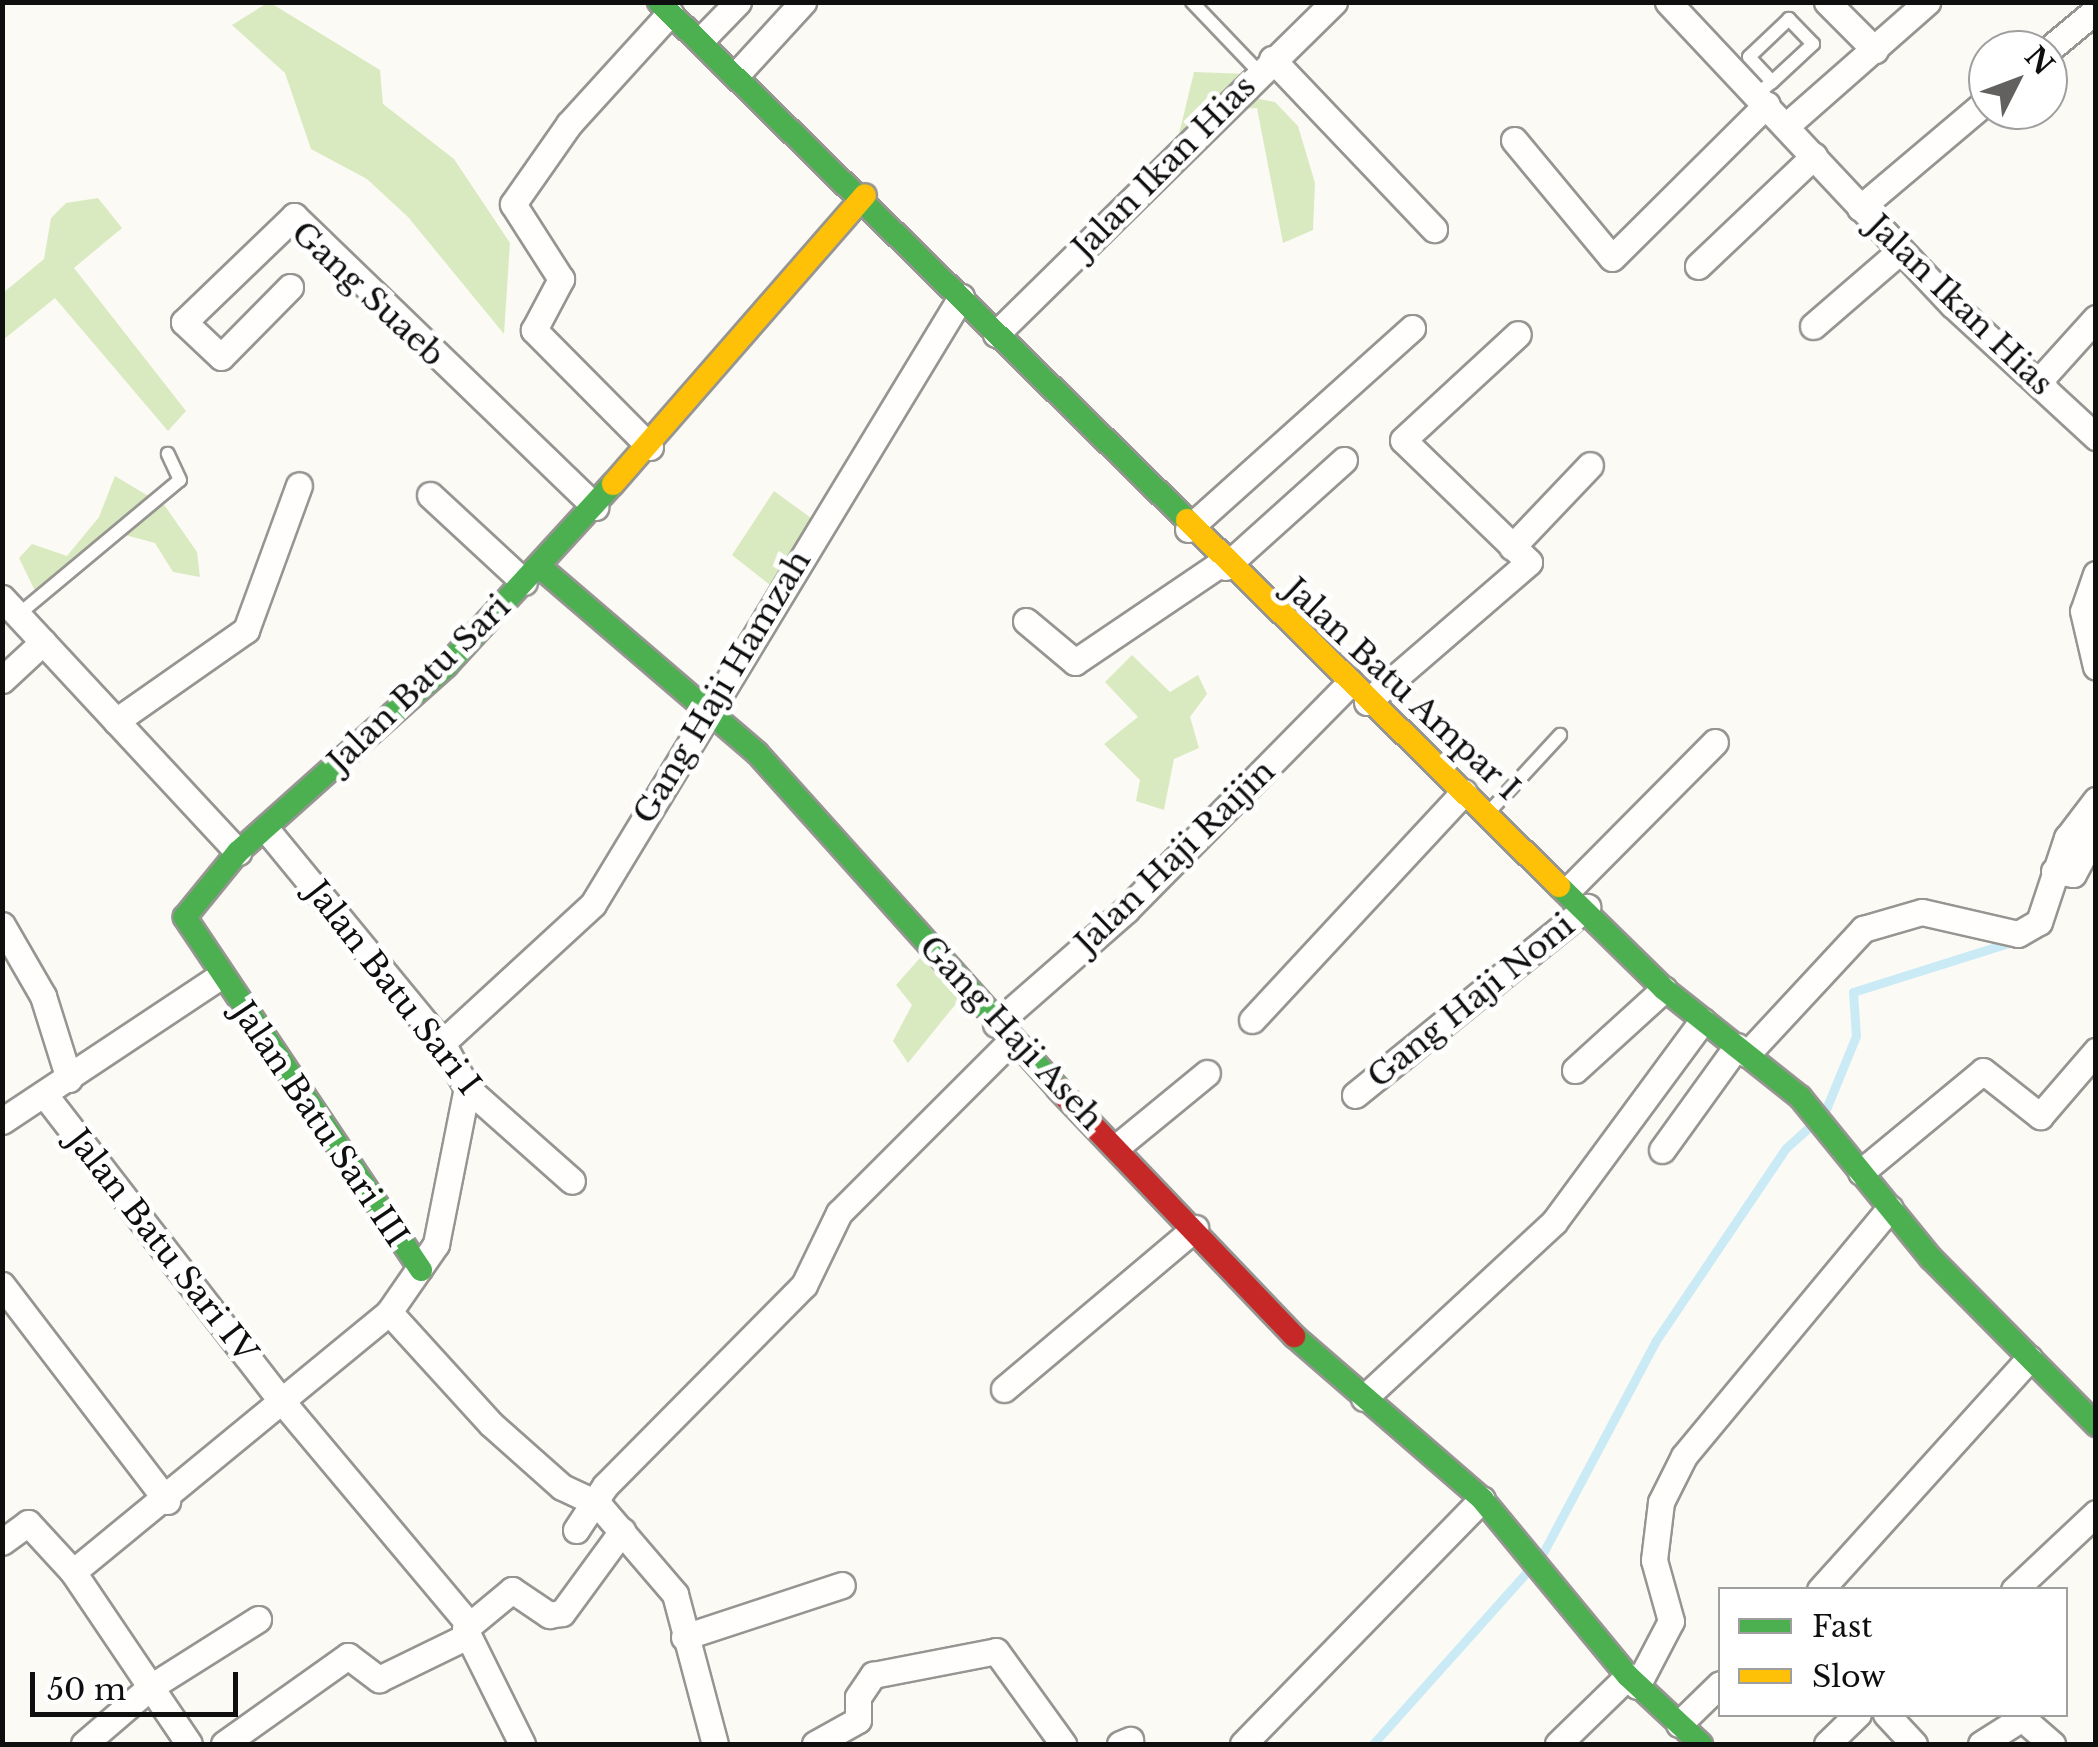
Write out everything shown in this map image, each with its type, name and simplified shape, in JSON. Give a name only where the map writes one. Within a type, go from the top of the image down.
[{"type":"street","points":[[701,40],[738,2]]},
{"type":"street","points":[[737,74],[803,2]]},
{"type":"street","name":"Jalan Ikan Hias","points":[[996,334],[1334,2]]},
{"type":"street","name":"Jalan Ikan Hias","points":[[1668,2],[1765,94],[1786,126],[1900,252],[2096,437]]},
{"type":"street","points":[[1828,2],[1875,50]]},
{"type":"street","points":[[1786,126],[1927,2]]},
{"type":"street","points":[[650,447],[534,330],[562,279],[513,204],[568,124],[664,8]]},
{"type":"street","name":"Jalan Batu Ampar I","points":[[664,8],[865,195],[1223,565],[1357,694],[1578,898],[1664,988],[1800,1097],[1890,1208],[2096,1425]]},
{"type":"street","points":[[2068,33],[2096,10]]},
{"type":"street","points":[[1266,65],[1434,229]]},
{"type":"street","points":[[1514,140],[1612,258],[1765,94]]},
{"type":"street","points":[[1860,208],[1968,117]]},
{"type":"street","points":[[1698,266],[1814,156]]},
{"type":"street","name":"Jalan Batu Sari","points":[[219,978],[185,917],[238,852],[532,575],[650,447],[865,195]]},
{"type":"street","name":"Gang Suaeb","points":[[290,288],[222,356],[184,320],[294,216],[594,507]]},
{"type":"street","points":[[1813,326],[1900,252]]},
{"type":"street","name":"Gang Haji Hamzah","points":[[442,1043],[593,904],[707,703],[961,297]]},
{"type":"street","points":[[2039,381],[2096,318]]},
{"type":"street","points":[[1188,529],[1412,328]]},
{"type":"street","points":[[1518,334],[1403,440],[1512,547],[1590,465]]},
{"type":"street","points":[[1026,621],[1075,662],[1223,565],[1344,460]]},
{"type":"street","points":[[116,721],[246,630],[299,485]]},
{"type":"street","points":[[430,495],[532,575]]},
{"type":"street","name":"Jalan Haji Raijin","points":[[588,1515],[804,1285],[840,1212],[1004,1032],[1126,910],[1357,694],[1529,562],[1512,547]]},
{"type":"street","points":[[2096,574],[2083,611],[2096,667]]},
{"type":"street","name":"Gang Haji Aseh","points":[[532,575],[707,703],[1004,1032],[1364,1398],[1482,1499],[1552,1574],[1632,1681],[1702,1744]]},
{"type":"street","points":[[11,606],[238,852]]},
{"type":"street","points":[[2,680],[43,642]]},
{"type":"street","name":"Gang Haji Noni","points":[[1355,1095],[1578,898],[1715,742]]},
{"type":"street","points":[[1252,1020],[1464,792]]},
{"type":"street","points":[[1662,1150],[1742,1050],[1864,929],[1922,912],[2018,934],[2039,922],[2096,800]]},
{"type":"street","name":"Jalan Batu Sari I","points":[[266,828],[442,1043],[467,1088],[572,1181]]},
{"type":"street","points":[[2061,872],[2096,831]]},
{"type":"street","points":[[2,925],[43,996],[69,1080]]},
{"type":"street","points":[[5,1113],[69,1080],[219,978]]},
{"type":"street","name":"Jalan Batu Sari III","points":[[219,978],[420,1270]]},
{"type":"street","points":[[1575,1070],[1664,988]]},
{"type":"street","points":[[1364,1398],[1554,1222],[1702,1021]]},
{"type":"street","points":[[1861,1172],[1983,1071],[2040,1116],[2096,1051]]},
{"type":"street","points":[[1118,1146],[1207,1074]]},
{"type":"street","points":[[73,1572],[167,1501],[280,1399],[389,1312],[436,1244],[467,1088]]},
{"type":"street","name":"Jalan Batu Sari IV","points":[[44,1094],[280,1399],[467,1630],[522,1744]]},
{"type":"street","points":[[1558,1744],[1632,1681],[1670,1621],[1654,1560],[1661,1502],[1684,1456],[1890,1208]]},
{"type":"street","points":[[1004,1389],[1195,1228]]},
{"type":"street","points":[[2,1285],[167,1501]]},
{"type":"street","points":[[389,1312],[481,1415],[675,1594],[715,1744]]},
{"type":"street","points":[[1823,1587],[2030,1359]]},
{"type":"street","points":[[1243,1744],[1482,1499]]},
{"type":"street","points":[[2017,1587],[2096,1513]]},
{"type":"street","points":[[2,1542],[28,1523],[73,1572],[188,1744]]},
{"type":"street","points":[[224,1744],[348,1656],[379,1680],[467,1630],[505,1592],[528,1593],[556,1617],[615,1542]]},
{"type":"street","points":[[684,1637],[842,1584]]},
{"type":"street","points":[[84,1744],[148,1688],[258,1619]]},
{"type":"street","points":[[815,1744],[858,1720],[858,1696],[872,1675],[996,1651],[1063,1744]]},
{"type":"street","points":[[1679,1724],[1718,1686]]},
{"type":"street","points":[[1827,1744],[1855,1717]]},
{"type":"street","points":[[1889,1717],[1914,1744]]},
{"type":"street","points":[[1981,1744],[2022,1717]]},
{"type":"street","points":[[2025,1717],[2052,1744]]},
{"type":"lane","points":[[1192,2],[1266,65]]},
{"type":"lane","points":[[1788,19],[1813,44],[1765,94],[1750,57],[1788,19]]},
{"type":"lane","points":[[11,606],[180,480],[168,454]]},
{"type":"lane","points":[[1488,814],[1560,736]]},
{"type":"green space","points":[[269,2],[380,70],[383,104],[454,159],[510,243],[504,334],[408,217],[367,179],[311,149],[285,73],[232,25]]},
{"type":"green space","points":[[1194,72],[1248,74],[1254,98],[1275,102],[1298,126],[1315,183],[1313,230],[1283,243],[1257,108],[1229,109],[1172,163]]},
{"type":"green space","points":[[98,198],[122,228],[74,268],[186,411],[168,431],[55,298],[3,340],[3,293],[44,259],[51,218],[66,203]]},
{"type":"green space","points":[[115,476],[165,506],[197,552],[200,577],[173,572],[155,543],[125,535],[37,595],[19,558],[32,544],[67,556],[99,517]]},
{"type":"green space","points":[[774,491],[818,523],[775,589],[732,555]]},
{"type":"green space","points":[[1132,655],[1170,692],[1198,675],[1207,694],[1190,717],[1199,748],[1174,759],[1164,810],[1136,801],[1140,780],[1104,744],[1138,717],[1105,682]]},
{"type":"green space","points":[[927,950],[967,990],[908,1063],[893,1041],[912,1005],[896,985]]},
{"type":"waterway","points":[[1824,1114],[1856,1036],[1853,992],[2015,941]]},
{"type":"waterway","points":[[1543,1553],[1655,1342],[1786,1148],[1813,1124]]},
{"type":"waterway","points":[[1373,1744],[1533,1565]]},
{"type":"traffic: fast","points":[[659,2],[1187,520]]},
{"type":"traffic: fast","points":[[421,1270],[185,917],[238,852],[446,666],[613,484]]},
{"type":"traffic: fast","points":[[540,567],[757,753],[1058,1089]]},
{"type":"traffic: fast","points":[[1559,886],[1664,989],[1800,1097],[1931,1258],[2096,1425]]},
{"type":"traffic: fast","points":[[1294,1336],[1482,1499],[1628,1676],[1701,1744]]},
{"type":"traffic: slow","points":[[613,484],[865,195]]},
{"type":"traffic: slow","points":[[1187,520],[1559,886]]},
{"type":"traffic: jam","points":[[1058,1089],[1294,1336]]}]
